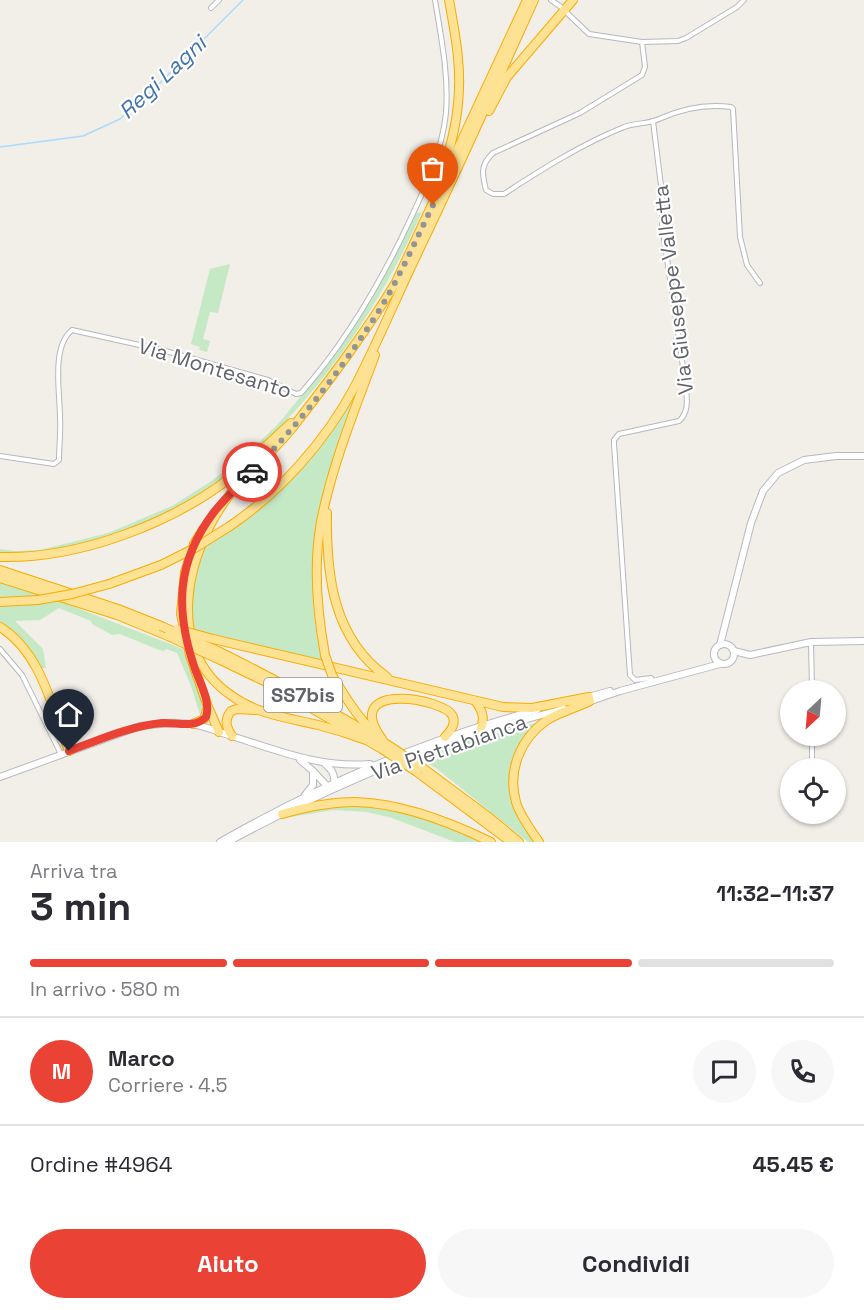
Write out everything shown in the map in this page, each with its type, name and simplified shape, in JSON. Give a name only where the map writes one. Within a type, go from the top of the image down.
[{"type":"highway","points":[[433,205],[451,146],[459,102],[458,59],[448,0]]},
{"type":"highway","points":[[219,732],[190,655],[181,614],[185,572],[194,544],[212,516],[282,441],[370,326],[396,282],[527,0]]},
{"type":"highway","points":[[0,602],[38,600],[72,594],[109,584],[161,565],[195,548],[230,526],[289,476],[325,432],[353,390],[474,135],[534,0]]},
{"type":"highway","points":[[474,135],[507,77],[573,0]]},
{"type":"highway","points":[[382,330],[347,431],[327,498],[318,548],[317,578],[318,619],[324,655],[332,675],[347,700],[383,746]]},
{"type":"highway","points":[[0,557],[43,555],[72,549],[112,539],[143,527],[189,504],[229,478],[308,408]]},
{"type":"highway","points":[[231,494],[196,554],[190,582],[188,623],[201,665],[215,682],[232,696],[260,711]]},
{"type":"highway","points":[[327,498],[326,538],[329,571],[338,609],[348,634],[362,656],[391,680]]},
{"type":"highway","name":"SS7bis","points":[[0,570],[118,609],[161,626],[264,681],[366,740],[383,746]]},
{"type":"highway","name":"SS7bis","points":[[0,578],[117,615],[264,673],[335,712],[490,818],[519,842]]},
{"type":"highway","points":[[161,626],[503,707],[532,708],[589,699]]},
{"type":"highway","points":[[0,627],[20,642],[34,661],[65,752]]},
{"type":"highway","points":[[383,746],[374,728],[372,717],[382,700],[397,698],[445,708],[453,715],[453,726],[445,737]]},
{"type":"highway","points":[[539,842],[516,802],[513,777],[519,752],[530,735],[547,720],[589,699]]},
{"type":"highway","points":[[476,702],[483,710],[481,729]]},
{"type":"highway","points":[[193,724],[204,719],[208,707]]},
{"type":"highway","points":[[232,736],[227,729],[226,722],[231,711],[242,709],[260,711],[330,728],[366,740]]},
{"type":"highway","name":"SS7bis","points":[[421,771],[511,842]]},
{"type":"highway","points":[[282,814],[329,803],[356,802],[382,805],[437,819],[491,842]]},
{"type":"main road","points":[[704,669],[720,645],[724,634],[751,523],[763,491],[778,473],[804,460],[836,456],[864,456]]},
{"type":"main road","points":[[724,634],[732,648],[732,661]]},
{"type":"main road","name":"Via Pietrabianca","points":[[334,782],[445,737],[811,642],[864,641]]},
{"type":"main road","name":"Via Pietrabianca","points":[[720,645],[745,655],[765,653]]},
{"type":"main road","points":[[714,653],[715,659],[720,664]]},
{"type":"main road","points":[[0,777],[140,726],[164,723],[193,724],[324,764],[377,764]]},
{"type":"main road","name":"Via Pietrabianca","points":[[220,842],[304,796],[481,729]]},
{"type":"main road","points":[[294,756],[329,788],[334,782],[332,770],[324,764]]},
{"type":"main road","points":[[304,796],[313,785],[313,771]]},
{"type":"main road","name":"Via Pietrabianca","points":[[228,842],[242,838],[329,788]]},
{"type":"street","points":[[211,8],[219,0]]},
{"type":"street","name":"Via Montesanto","points":[[0,456],[50,463],[58,462],[61,419],[59,360],[68,333],[72,330],[162,350],[268,380],[296,394],[301,393],[335,350],[378,283],[433,168],[444,126],[447,95],[444,54],[435,0]]},
{"type":"street","points":[[551,0],[561,7]]},
{"type":"street","points":[[566,12],[589,34],[642,42],[678,41],[694,35],[744,0]]},
{"type":"street","points":[[642,42],[644,73],[580,113],[493,153],[482,169],[486,190],[493,194],[504,194],[597,139],[634,124],[653,121],[685,109],[728,107],[733,109],[740,237],[747,265],[760,284]]},
{"type":"street","name":"Via Giuseppe Valletta","points":[[653,121],[662,194],[662,225],[687,406],[679,421],[619,434],[614,444],[629,670],[633,679],[651,678],[654,683]]},
{"type":"street","points":[[811,642],[812,680]]},
{"type":"street","points":[[0,649],[22,675],[65,752]]},
{"type":"green space","points":[[422,212],[370,310],[339,357],[304,402],[264,442],[222,478],[175,508],[125,531],[63,548],[0,555],[0,549],[40,550],[108,533],[172,506],[210,482],[247,454],[279,423],[314,380],[363,310],[414,214]]},
{"type":"green space","points":[[230,264],[218,313],[210,312],[203,339],[210,341],[207,352],[199,350],[200,347],[191,344],[210,269]]},
{"type":"green space","points":[[355,394],[334,460],[318,526],[313,594],[316,628],[323,662],[191,629],[190,600],[202,548],[232,529],[326,437]]},
{"type":"green space","points":[[0,582],[42,596],[0,599]]},
{"type":"green space","points":[[59,601],[183,649],[205,707],[201,718],[177,653],[166,649],[159,650],[120,634],[112,635],[92,624],[91,621],[59,608],[40,620],[15,621],[43,649],[46,668],[39,668],[0,624],[0,606]]},
{"type":"green space","points":[[539,722],[519,745],[513,758],[510,780],[536,842],[528,842],[436,768],[419,758],[473,739]]},
{"type":"green space","points":[[331,806],[371,808],[409,815],[428,820],[483,842],[455,842],[392,818],[367,812],[333,810],[285,818],[285,816]]},
{"type":"waterway","name":"Regi Lagni","points":[[0,147],[83,136],[120,119],[146,97],[243,0]]},
{"type":"way so far","points":[[252,472],[282,441],[370,326],[396,282],[433,205]]},
{"type":"route","points":[[69,751],[140,726],[164,723],[193,724],[206,717],[208,707],[190,655],[181,614],[185,572],[194,544],[208,521],[252,472]]}]
